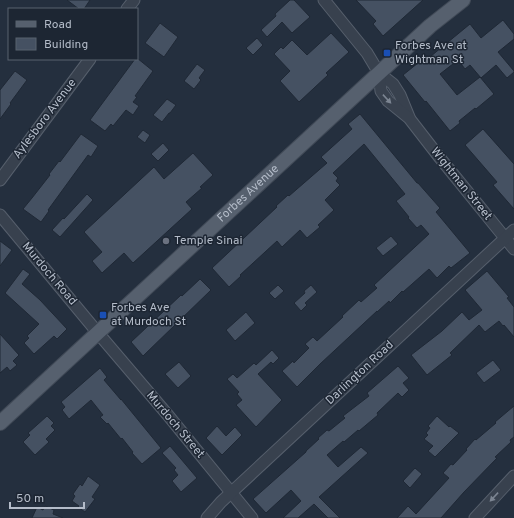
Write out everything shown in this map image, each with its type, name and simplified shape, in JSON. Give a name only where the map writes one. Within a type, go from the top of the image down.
[{"type":"main road","name":"Forbes Avenue","points":[[0,423],[430,26],[463,0]]},
{"type":"street","points":[[128,8],[134,0]]},
{"type":"street","name":"Wightman Street","points":[[324,0],[367,53],[379,73],[393,84],[400,95],[409,118],[514,249]]},
{"type":"street","name":"Aylesboro Avenue","points":[[0,180],[89,60]]},
{"type":"street","name":"Murdoch Road","points":[[0,215],[98,333]]},
{"type":"street","name":"Darlington Road","points":[[207,518],[222,502],[514,230]]},
{"type":"street","name":"Murdoch Street","points":[[98,333],[172,420],[252,518]]},
{"type":"street","points":[[475,518],[514,476]]},
{"type":"building","points":[[67,0],[90,0],[85,8],[78,8]]},
{"type":"building","points":[[290,0],[294,0],[310,17],[292,33],[282,22],[267,37],[261,30]]},
{"type":"building","points":[[356,0],[423,0],[383,36],[373,24],[376,21]]},
{"type":"building","points":[[503,20],[514,34],[514,39],[498,52],[514,71],[507,78],[496,65],[481,78],[470,65],[465,69],[458,60],[440,74],[457,95],[480,77],[494,94],[459,121],[460,123],[450,131],[403,75],[423,59],[425,61],[470,24],[481,38]]},
{"type":"building","points":[[160,23],[178,37],[164,57],[145,43]]},
{"type":"building","points":[[331,33],[349,52],[326,73],[328,75],[299,102],[280,81],[290,71],[274,54],[281,47],[283,49],[292,40],[307,55]]},
{"type":"building","points":[[257,38],[263,45],[253,55],[246,48]]},
{"type":"building","points":[[138,59],[153,71],[135,96],[137,97],[133,102],[139,106],[133,115],[126,110],[113,126],[111,124],[105,131],[90,120],[134,60]]},
{"type":"building","points":[[197,64],[205,70],[199,78],[201,80],[194,89],[184,81]]},
{"type":"building","points":[[15,71],[27,80],[0,119],[0,90]]},
{"type":"building","points":[[167,99],[176,105],[162,122],[153,115]]},
{"type":"building","points":[[360,114],[417,183],[440,208],[436,212],[470,253],[451,268],[449,266],[437,278],[429,269],[390,303],[389,301],[377,311],[297,387],[282,371],[293,361],[294,363],[309,348],[305,344],[313,337],[317,341],[359,300],[361,302],[377,288],[374,285],[429,234],[421,225],[417,228],[396,201],[405,194],[364,144],[333,173],[338,178],[336,181],[340,185],[325,200],[334,210],[318,225],[320,227],[307,238],[300,230],[282,247],[277,241],[229,287],[212,268],[288,195],[289,196],[327,163],[321,157],[352,129],[348,124]]},
{"type":"building","points":[[483,129],[514,164],[514,209],[493,185],[497,182],[465,145]]},
{"type":"building","points":[[143,130],[150,135],[145,143],[137,137]]},
{"type":"building","points":[[81,134],[98,146],[91,157],[88,155],[41,222],[23,209]]},
{"type":"building","points":[[163,143],[169,150],[158,161],[151,154]]},
{"type":"building","points":[[193,153],[213,175],[200,187],[202,188],[186,202],[192,209],[133,263],[124,253],[102,273],[92,261],[102,252],[84,232],[154,167],[164,179]]},
{"type":"building","points":[[87,194],[93,200],[60,237],[52,230]]},
{"type":"building","points":[[391,236],[398,244],[383,256],[376,248]]},
{"type":"building","points":[[0,241],[12,250],[0,266]]},
{"type":"building","points":[[23,269],[30,274],[22,284],[40,300],[67,329],[57,339],[54,336],[34,354],[24,343],[29,338],[27,336],[39,324],[5,293]]},
{"type":"building","points":[[487,271],[509,297],[507,298],[514,307],[514,337],[499,321],[485,332],[479,325],[450,353],[452,355],[427,375],[411,355],[442,331],[462,312],[469,320],[482,310],[465,290]]},
{"type":"building","points":[[200,279],[211,290],[143,356],[131,342]]},
{"type":"building","points":[[278,285],[284,291],[275,299],[269,293]]},
{"type":"building","points":[[311,285],[317,292],[305,303],[307,305],[301,311],[294,303]]},
{"type":"building","points":[[246,312],[255,323],[235,341],[226,330]]},
{"type":"building","points":[[0,334],[19,355],[13,361],[17,365],[10,371],[7,367],[0,373]]},
{"type":"building","points":[[272,350],[279,358],[273,364],[271,362],[258,374],[282,400],[256,427],[236,405],[242,400],[237,394],[239,392],[227,379],[233,374],[237,378],[254,363],[256,365]]},
{"type":"building","points":[[493,360],[501,370],[484,383],[476,373]]},
{"type":"building","points":[[179,362],[191,376],[178,388],[165,374]]},
{"type":"building","points":[[398,366],[409,378],[403,383],[409,390],[402,397],[398,393],[377,413],[378,415],[327,455],[338,467],[361,447],[368,453],[319,497],[340,518],[328,518],[314,504],[298,518],[283,518],[301,501],[291,490],[266,513],[253,499],[306,452],[327,430],[329,431],[345,418],[343,416],[369,396],[367,393]]},
{"type":"building","points":[[100,368],[107,377],[104,380],[161,448],[142,464],[132,453],[133,452],[122,438],[121,439],[108,423],[107,424],[100,417],[103,415],[91,400],[69,419],[62,410],[65,407],[61,402]]},
{"type":"building","points":[[514,406],[514,437],[510,440],[511,442],[495,457],[497,458],[441,518],[397,518],[408,506],[416,514],[449,478],[443,473],[451,464],[453,465],[475,439],[476,440]]},
{"type":"building","points":[[47,416],[54,423],[51,426],[55,430],[46,439],[49,442],[35,455],[23,442],[30,435],[28,433]]},
{"type":"building","points":[[437,416],[449,427],[450,426],[459,433],[435,457],[428,451],[433,446],[424,439],[428,435],[426,433],[430,428],[428,426]]},
{"type":"building","points":[[217,426],[226,436],[235,427],[242,435],[222,455],[206,438]]},
{"type":"building","points":[[170,446],[197,478],[181,492],[172,481],[178,475],[174,470],[176,468],[162,453]]},
{"type":"building","points":[[415,468],[422,474],[410,488],[403,481]]},
{"type":"building","points":[[88,476],[100,485],[92,497],[95,499],[85,512],[72,501],[75,496],[73,494],[80,484],[82,486]]},
{"type":"building","points":[[45,506],[54,510],[53,514],[63,518],[32,518],[37,507],[43,510]]},
{"type":"place","name":"Forbes Ave at Wightman St","points":[[387,53]]},
{"type":"place","name":"Temple Sinai","points":[[166,241]]},
{"type":"place","name":"Forbes Ave at Murdoch St","points":[[103,315]]}]
